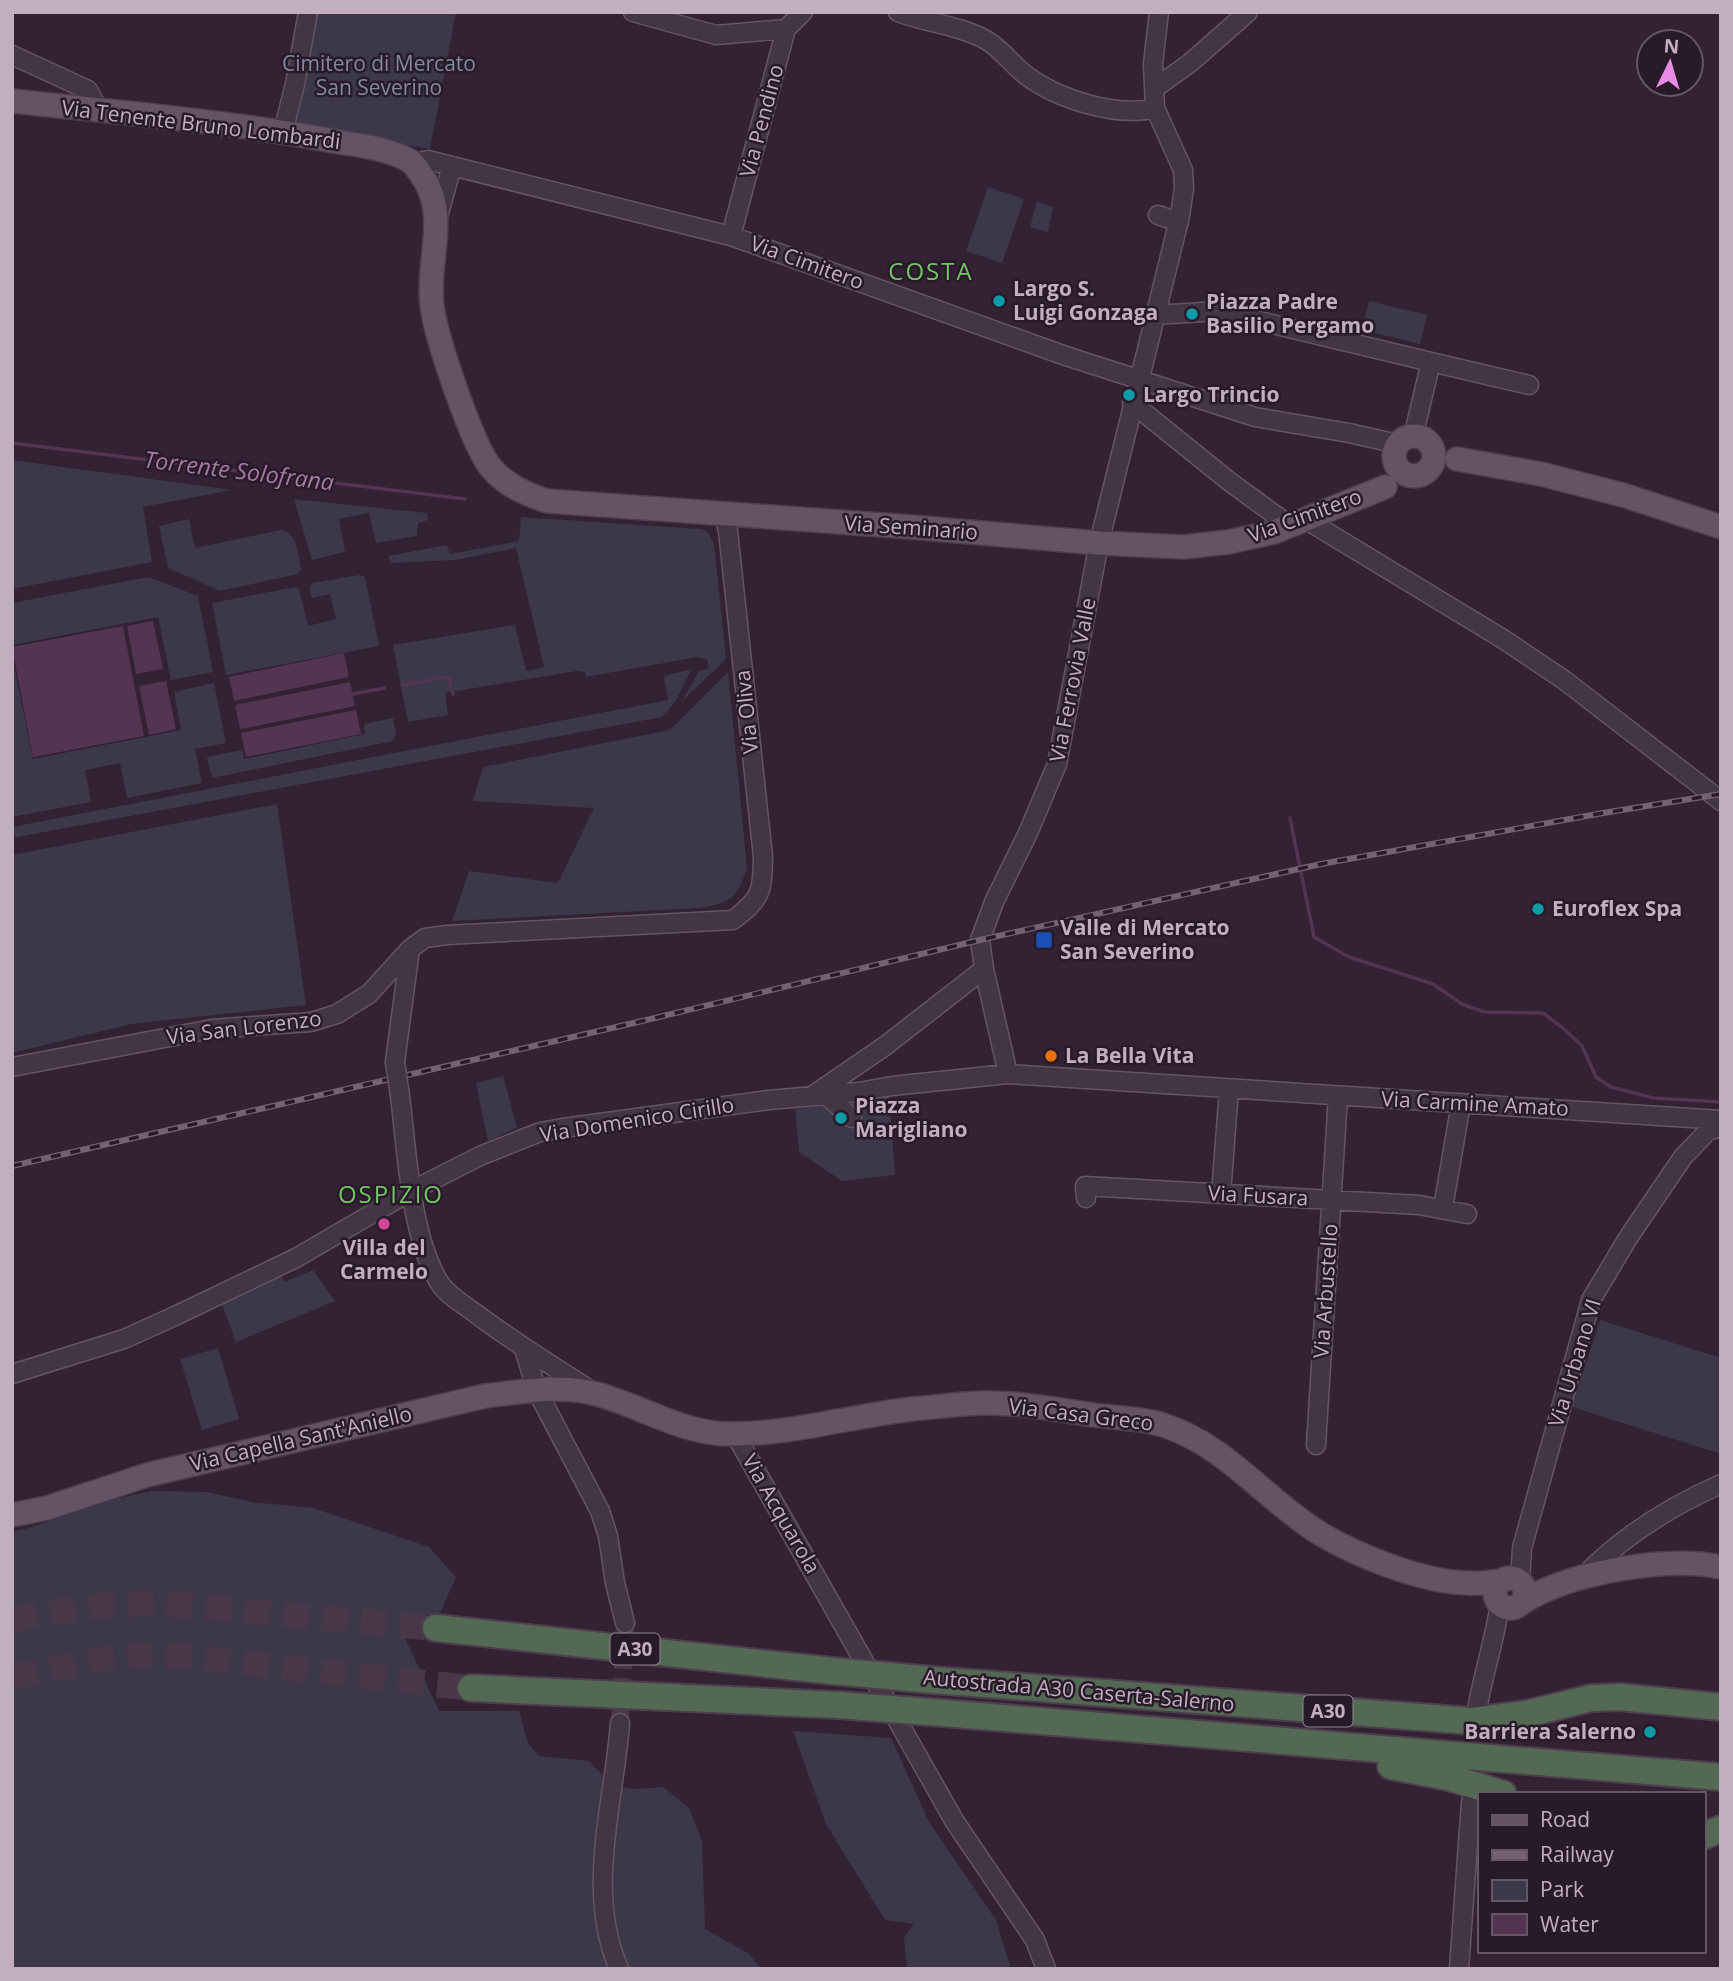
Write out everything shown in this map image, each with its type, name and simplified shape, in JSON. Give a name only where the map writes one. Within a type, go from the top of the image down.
[{"type":"highway","name":"Autostrada A30 Caserta-Salerno","points":[[436,1628],[933,1680],[1472,1721],[1527,1714],[1591,1698],[1620,1697],[1721,1707]]},
{"type":"highway","name":"Autostrada A30 Caserta-Salerno","points":[[471,1688],[838,1705],[1721,1777]]},
{"type":"highway","points":[[1231,1737],[1416,1770],[1476,1784],[1498,1792]]},
{"type":"main road","name":"Via Tenente Bruno Lombardi","points":[[12,101],[283,132],[388,151],[412,163]]},
{"type":"main road","points":[[412,163],[428,183],[438,217],[431,273],[432,305],[440,341],[464,408],[490,468],[507,483],[526,494],[547,501],[723,515]]},
{"type":"main road","points":[[1414,456],[1457,459],[1541,474],[1623,495],[1721,527]]},
{"type":"main road","name":"Via Cimitero","points":[[1099,543],[1184,547],[1228,542],[1274,532],[1385,487],[1414,456]]},
{"type":"main road","name":"Via Seminario","points":[[723,515],[1099,543]]},
{"type":"main road","name":"Via Capella Sant'Aniello","points":[[12,1515],[47,1508],[147,1475],[485,1396],[557,1390],[596,1393]]},
{"type":"main road","name":"Via Acquarola","points":[[596,1393],[681,1426],[712,1433],[735,1434]]},
{"type":"main road","name":"Via Casa Greco","points":[[735,1434],[797,1429],[909,1409],[984,1403],[1060,1410],[1161,1424],[1201,1443],[1242,1471],[1312,1528],[1349,1549],[1392,1567],[1514,1592],[1585,1575],[1678,1563],[1701,1563],[1721,1567]]},
{"type":"street","points":[[283,132],[295,85],[308,12]]},
{"type":"street","points":[[633,12],[716,35],[786,29],[803,12]]},
{"type":"street","points":[[898,12],[962,30],[988,41],[1026,75],[1085,104],[1144,111],[1155,108],[1153,64],[1159,12]]},
{"type":"street","points":[[1155,88],[1190,63],[1248,12]]},
{"type":"street","name":"Via Pendino","points":[[731,236],[786,29]]},
{"type":"street","points":[[12,55],[88,90],[99,111]]},
{"type":"street","name":"Via Ferrovia Valle","points":[[1008,1074],[980,940],[987,918],[1028,833],[1057,764],[1099,543],[1179,222],[1184,188],[1183,170],[1155,108]]},
{"type":"street","name":"Via Cimitero","points":[[412,163],[428,160],[731,236],[1063,355],[1255,417],[1390,442],[1414,456]]},
{"type":"street","points":[[428,183],[452,166]]},
{"type":"street","points":[[438,217],[452,166]]},
{"type":"street","points":[[1158,215],[1179,222]]},
{"type":"street","points":[[1155,315],[1218,311],[1529,385]]},
{"type":"street","points":[[1414,456],[1431,362]]},
{"type":"street","points":[[1132,403],[1230,482],[1503,639],[1564,680],[1721,801]]},
{"type":"street","name":"Via Oliva","points":[[410,949],[425,938],[447,935],[733,920],[748,908],[762,890],[763,857],[728,531],[723,515]]},
{"type":"street","points":[[410,949],[395,1062],[411,1191]]},
{"type":"street","name":"Via San Lorenzo","points":[[12,1067],[212,1029],[311,1022],[337,1014],[369,995],[410,949]]},
{"type":"street","points":[[852,1118],[819,1096],[984,969]]},
{"type":"street","name":"Via Domenico Cirillo","points":[[12,1374],[124,1339],[175,1316],[296,1258],[411,1191],[480,1156],[540,1132],[756,1102],[1008,1074],[1229,1089]]},
{"type":"street","points":[[1221,1194],[1229,1089]]},
{"type":"street","name":"Via Carmine Amato","points":[[1229,1089],[1461,1103],[1680,1124],[1712,1124]]},
{"type":"street","name":"Via Arbustello","points":[[1316,1445],[1338,1096]]},
{"type":"street","points":[[1443,1208],[1461,1103]]},
{"type":"street","name":"Via Urbano VI","points":[[1680,1124],[1686,1140],[1683,1157]]},
{"type":"street","name":"Via Urbano VI","points":[[1514,1592],[1522,1548],[1591,1300],[1628,1238],[1683,1157],[1712,1124]]},
{"type":"street","name":"Via Fusara","points":[[1086,1198],[1085,1186],[1332,1199],[1443,1208],[1467,1214]]},
{"type":"street","name":"Via Acquarola","points":[[411,1191],[425,1248],[440,1284],[454,1298],[524,1349],[596,1393]]},
{"type":"street","points":[[524,1349],[537,1391],[600,1511],[608,1536],[615,1583],[625,1623]]},
{"type":"street","name":"Via Acquarola","points":[[735,1434],[955,1822],[1035,1940],[1046,1969]]},
{"type":"street","points":[[1585,1575],[1607,1552],[1647,1523],[1721,1485]]},
{"type":"street","points":[[1477,1710],[1496,1630],[1514,1592]]},
{"type":"street","points":[[620,1723],[603,1864],[604,1918],[620,1969]]},
{"type":"street","points":[[1459,1969],[1471,1802]]},
{"type":"green space","name":"Cimitero di Mercato San Severino","points":[[314,12],[456,12],[430,149],[292,125]]},
{"type":"green space","points":[[988,187],[1024,199],[1002,263],[966,251]]},
{"type":"green space","points":[[1037,201],[1053,207],[1048,232],[1030,227]]},
{"type":"green space","points":[[1369,301],[1427,315],[1420,344],[1362,330]]},
{"type":"green space","points":[[12,460],[232,490],[143,507],[152,562],[12,589]]},
{"type":"green space","points":[[294,499],[427,513],[428,520],[418,523],[417,536],[376,543],[369,513],[339,519],[345,552],[312,560]]},
{"type":"green space","points":[[521,517],[700,529],[708,532],[714,544],[726,659],[682,701],[699,671],[709,669],[707,659],[697,657],[586,677],[585,672],[576,671],[445,693],[448,715],[408,722],[393,645],[515,625],[526,671],[544,667],[516,548],[455,560],[391,563],[388,556],[447,545],[450,554],[519,541]]},
{"type":"green space","points":[[189,519],[195,548],[281,530],[286,532],[294,539],[301,569],[298,574],[220,591],[168,568],[159,526]]},
{"type":"green space","points":[[359,575],[365,577],[379,646],[226,675],[212,603],[295,587],[299,589],[308,626],[336,619],[330,594],[312,598],[309,588],[312,583]]},
{"type":"green space","points":[[148,577],[198,596],[213,672],[171,680],[158,617],[12,645],[12,603]]},
{"type":"green space","points":[[12,656],[33,759],[181,730],[174,692],[214,683],[226,743],[195,749],[202,783],[127,798],[120,763],[85,770],[91,802],[12,817]]},
{"type":"green space","points":[[692,669],[675,702],[662,717],[12,838],[12,827],[668,700],[664,676]]},
{"type":"green space","points":[[728,672],[747,868],[736,893],[719,904],[700,908],[452,921],[469,871],[558,883],[594,808],[473,801],[483,767],[670,730]]},
{"type":"green space","points":[[393,718],[396,734],[393,741],[212,778],[207,757],[242,750],[244,759],[365,734],[364,724]]},
{"type":"green space","points":[[277,804],[306,1005],[131,1024],[12,1053],[12,855]]},
{"type":"green space","points":[[503,1076],[517,1127],[488,1142],[476,1083]]},
{"type":"green space","points":[[889,1095],[895,1175],[842,1181],[799,1152],[795,1109]]},
{"type":"green space","points":[[313,1270],[335,1301],[236,1342],[221,1302],[279,1271],[284,1282]]},
{"type":"green space","points":[[1600,1320],[1721,1358],[1721,1454],[1572,1407]]},
{"type":"green space","points":[[218,1348],[239,1419],[202,1430],[180,1359]]},
{"type":"green space","points":[[152,1491],[206,1492],[252,1502],[313,1508],[429,1547],[456,1577],[440,1613],[404,1617],[406,1640],[439,1711],[519,1711],[528,1743],[539,1756],[589,1761],[607,1779],[629,1789],[663,1787],[689,1808],[702,1841],[705,1929],[748,1953],[762,1969],[12,1969],[12,1531],[26,1529],[115,1499]]},
{"type":"green space","points":[[793,1731],[891,1738],[929,1822],[996,1920],[1011,1969],[907,1969],[904,1938],[914,1924],[885,1920],[826,1824]]},
{"type":"water","points":[[153,621],[163,669],[136,674],[127,626]]},
{"type":"water","points":[[123,626],[144,736],[33,757],[12,647]]},
{"type":"water","points":[[344,653],[349,677],[234,701],[229,677]]},
{"type":"water","points":[[166,681],[176,729],[149,735],[139,686]]},
{"type":"water","points":[[350,682],[355,706],[240,729],[235,705]]},
{"type":"water","points":[[356,710],[361,734],[246,757],[241,733]]},
{"type":"waterway","name":"Torrente Solofrana","points":[[12,443],[465,499]]},
{"type":"waterway","points":[[402,685],[446,677],[453,694]]},
{"type":"waterway","points":[[352,694],[385,688]]},
{"type":"waterway","name":"Torrente Solofrana","points":[[1290,818],[1314,937],[1349,957],[1433,984],[1462,1004],[1484,1012],[1543,1013],[1582,1046],[1596,1077],[1611,1087],[1653,1098],[1721,1102]]},
{"type":"tunnel","points":[[12,1620],[86,1608],[160,1603],[436,1628]]},
{"type":"tunnel","points":[[620,1723],[625,1623]]},
{"type":"tunnel","points":[[12,1677],[113,1657],[161,1654],[471,1688]]},
{"type":"tunnel","points":[[1473,1766],[1477,1710]]},
{"type":"railway","points":[[12,1166],[980,940],[1321,864],[1721,794]]},
{"type":"place","name":"Largo S. Luigi Gonzaga","points":[[999,301]]},
{"type":"place","name":"Piazza Padre Basilio Pergamo","points":[[1192,314]]},
{"type":"place","name":"Largo Trincio","points":[[1129,395]]},
{"type":"place","name":"Euroflex Spa","points":[[1538,909]]},
{"type":"place","name":"Valle di Mercato San Severino","points":[[1044,940]]},
{"type":"place","name":"La Bella Vita","points":[[1051,1056]]},
{"type":"place","name":"Piazza Marigliano","points":[[841,1118]]},
{"type":"place","name":"Villa del Carmelo","points":[[384,1224]]},
{"type":"place","name":"Barriera Salerno","points":[[1650,1732]]},
{"type":"district","name":"COSTA","points":[[931,272]]},
{"type":"district","name":"OSPIZIO","points":[[391,1195]]}]
